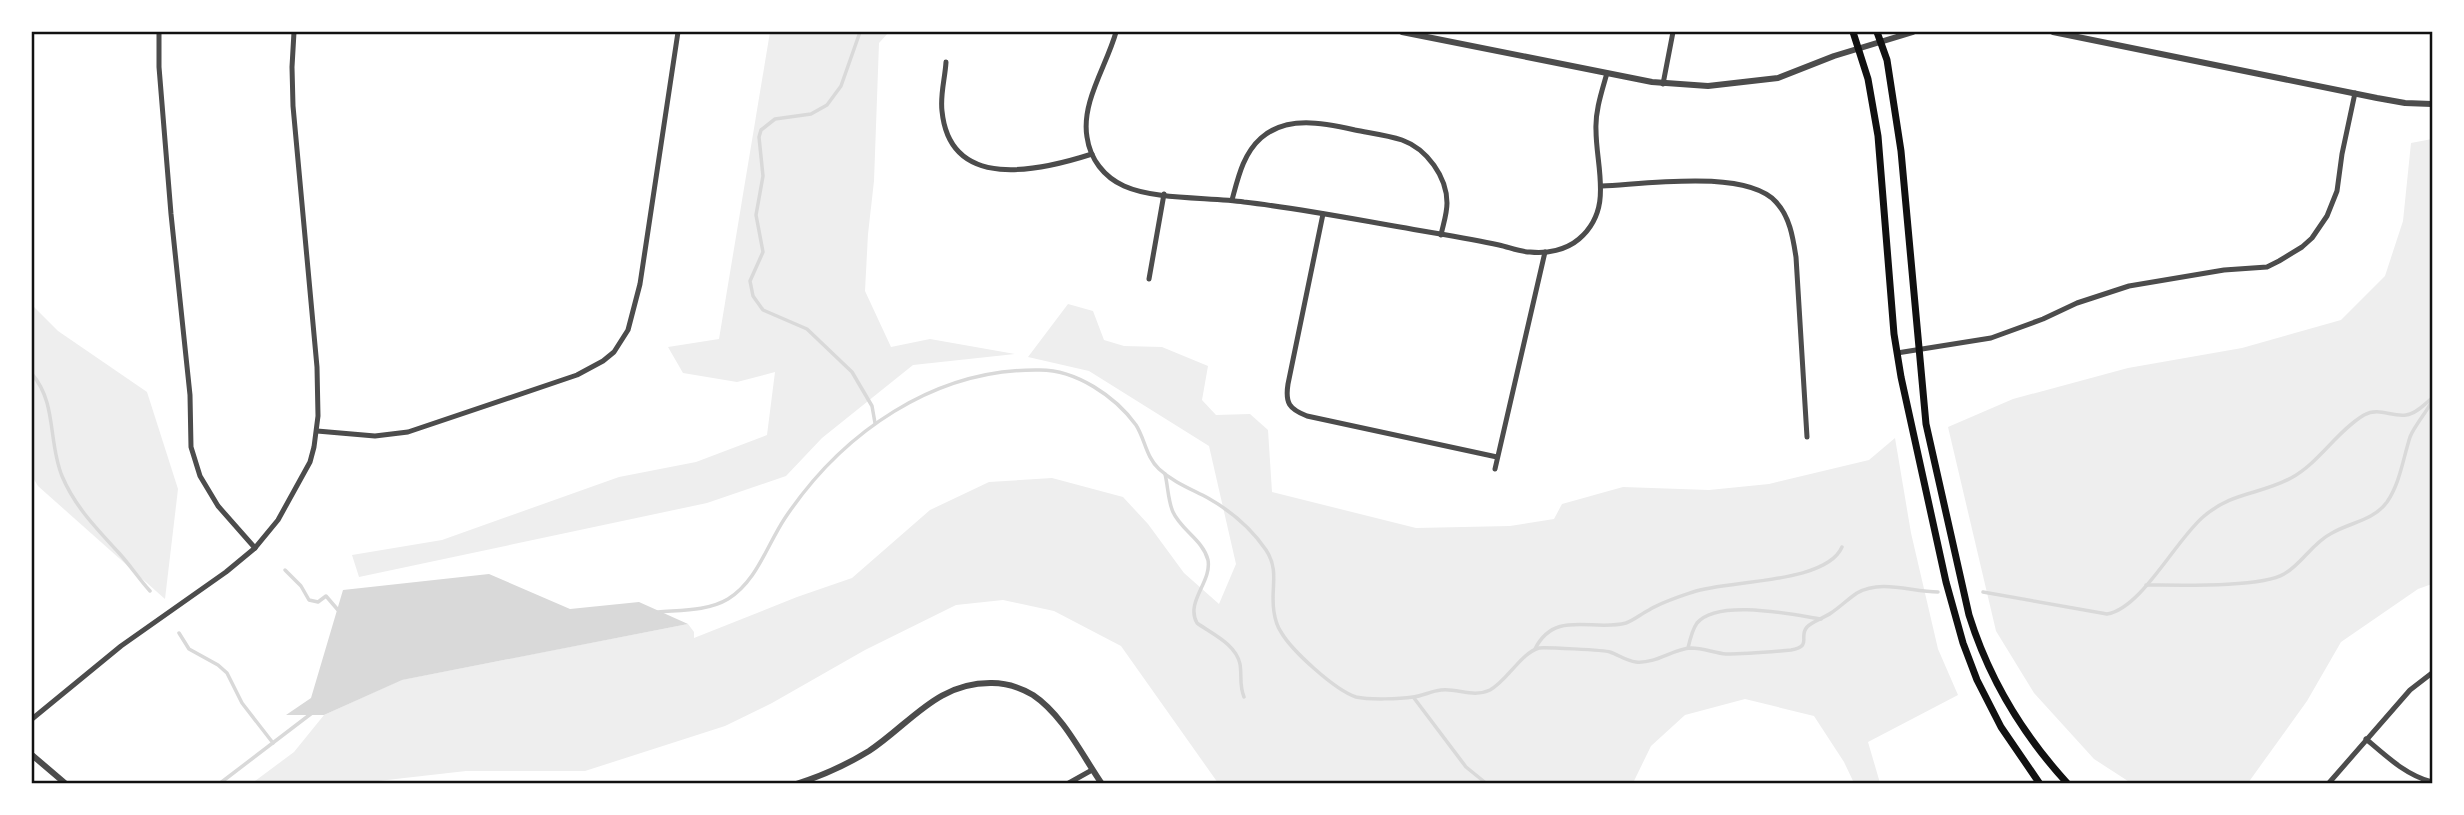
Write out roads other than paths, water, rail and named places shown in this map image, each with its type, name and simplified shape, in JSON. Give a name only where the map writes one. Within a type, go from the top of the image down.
[{"type":"main road","points":[[1853,32],[1868,79],[1878,136],[1897,353],[1939,550],[1963,643],[1997,720],[2022,761],[2040,783]]},
{"type":"main road","points":[[1877,32],[1887,60],[1901,151],[1921,391],[1931,456],[1969,615],[1978,644],[2015,718],[2032,743],[2068,783]]},
{"type":"street","points":[[159,32],[159,67],[171,214],[190,395],[191,447],[200,476],[214,500],[255,548]]},
{"type":"street","points":[[32,719],[121,646],[226,572],[255,548],[278,520],[310,462],[317,431],[317,366],[292,86],[294,32]]},
{"type":"street","points":[[317,431],[375,436],[408,432],[577,375],[614,352],[628,330],[640,284],[678,32]]},
{"type":"street","points":[[1116,32],[1088,111],[1087,137],[1091,154],[1103,172],[1125,186],[1164,194],[1232,200],[1323,214],[1527,252],[1545,252],[1570,246],[1581,237],[1596,215],[1602,186],[1595,131],[1596,116],[1607,73]]},
{"type":"street","points":[[1402,32],[1663,84],[1707,86],[1778,78],[1913,32]]},
{"type":"street","points":[[1663,84],[1673,32]]},
{"type":"street","points":[[2053,32],[2405,103],[2432,104]]},
{"type":"street","points":[[946,62],[941,97],[944,125],[957,149],[968,159],[993,169],[1017,171],[1067,162],[1091,154]]},
{"type":"street","points":[[1897,353],[2008,332],[2077,303],[2129,286],[2224,270],[2267,267],[2291,255],[2312,238],[2332,204],[2337,191],[2355,93]]},
{"type":"street","points":[[1232,200],[1245,158],[1262,137],[1286,124],[1328,125],[1405,141],[1428,158],[1446,192],[1447,203],[1441,235]]},
{"type":"street","points":[[1602,186],[1737,182],[1759,189],[1777,202],[1790,228],[1796,257],[1807,437]]},
{"type":"street","points":[[1149,279],[1164,194]]},
{"type":"street","points":[[1323,214],[1286,393],[1288,405],[1292,410],[1307,416],[1497,457]]},
{"type":"street","points":[[1495,469],[1545,252]]},
{"type":"street","points":[[2328,783],[2410,690],[2432,673]]},
{"type":"street","points":[[796,783],[834,770],[869,750],[946,692],[981,683],[1017,687],[1034,695],[1058,720],[1102,783]]},
{"type":"street","points":[[2367,739],[2399,767],[2413,776],[2432,782]]},
{"type":"street","points":[[32,755],[66,783]]},
{"type":"street","points":[[1067,783],[1092,770]]},
{"type":"street","points":[[1722,783],[1738,783]]},
{"type":"waterway","points":[[860,32],[841,86],[827,105],[811,114],[775,119],[761,130],[759,137],[763,176],[756,215],[763,252],[750,281],[753,296],[763,310],[807,329],[852,372],[872,406],[875,423]]},
{"type":"waterway","points":[[658,612],[712,606],[738,591],[754,573],[785,518],[808,487],[863,433],[894,411],[963,380],[1001,372],[1040,370],[1054,371],[1081,380],[1106,395],[1136,425],[1151,459],[1164,474],[1216,503],[1247,527],[1266,550],[1273,565],[1273,604],[1281,632],[1315,669],[1337,687],[1356,697],[1400,698],[1447,690],[1484,692],[1496,686],[1526,655],[1539,648],[1606,651],[1636,662],[1650,661],[1691,648],[1726,654],[1791,650],[1802,646],[1809,625],[1867,589],[1886,587],[1938,592]]},
{"type":"waterway","points":[[32,374],[45,397],[58,463],[67,487],[87,517],[150,591]]},
{"type":"waterway","points":[[1983,592],[2107,614],[2120,609],[2145,587],[2192,528],[2214,509],[2225,502],[2268,488],[2301,472],[2345,429],[2364,415],[2375,412],[2410,414],[2432,398]]},
{"type":"waterway","points":[[2146,585],[2238,584],[2284,574],[2325,537],[2368,517],[2387,502],[2398,479],[2410,437],[2432,401]]},
{"type":"waterway","points":[[1165,474],[1173,512],[1202,547],[1208,560],[1194,615],[1197,623],[1223,640],[1238,657],[1244,697]]},
{"type":"waterway","points":[[1535,649],[1553,629],[1576,624],[1626,623],[1659,605],[1693,592],[1775,579],[1817,568],[1832,559],[1842,547]]},
{"type":"waterway","points":[[285,570],[301,586],[309,600],[318,602],[326,596],[338,610]]},
{"type":"waterway","points":[[1688,648],[1697,623],[1707,615],[1721,611],[1757,610],[1821,619]]},
{"type":"waterway","points":[[179,633],[189,649],[227,673],[242,703],[273,743]]},
{"type":"waterway","points":[[1414,698],[1466,767],[1487,784]]},
{"type":"waterway","points":[[219,784],[312,713]]}]
